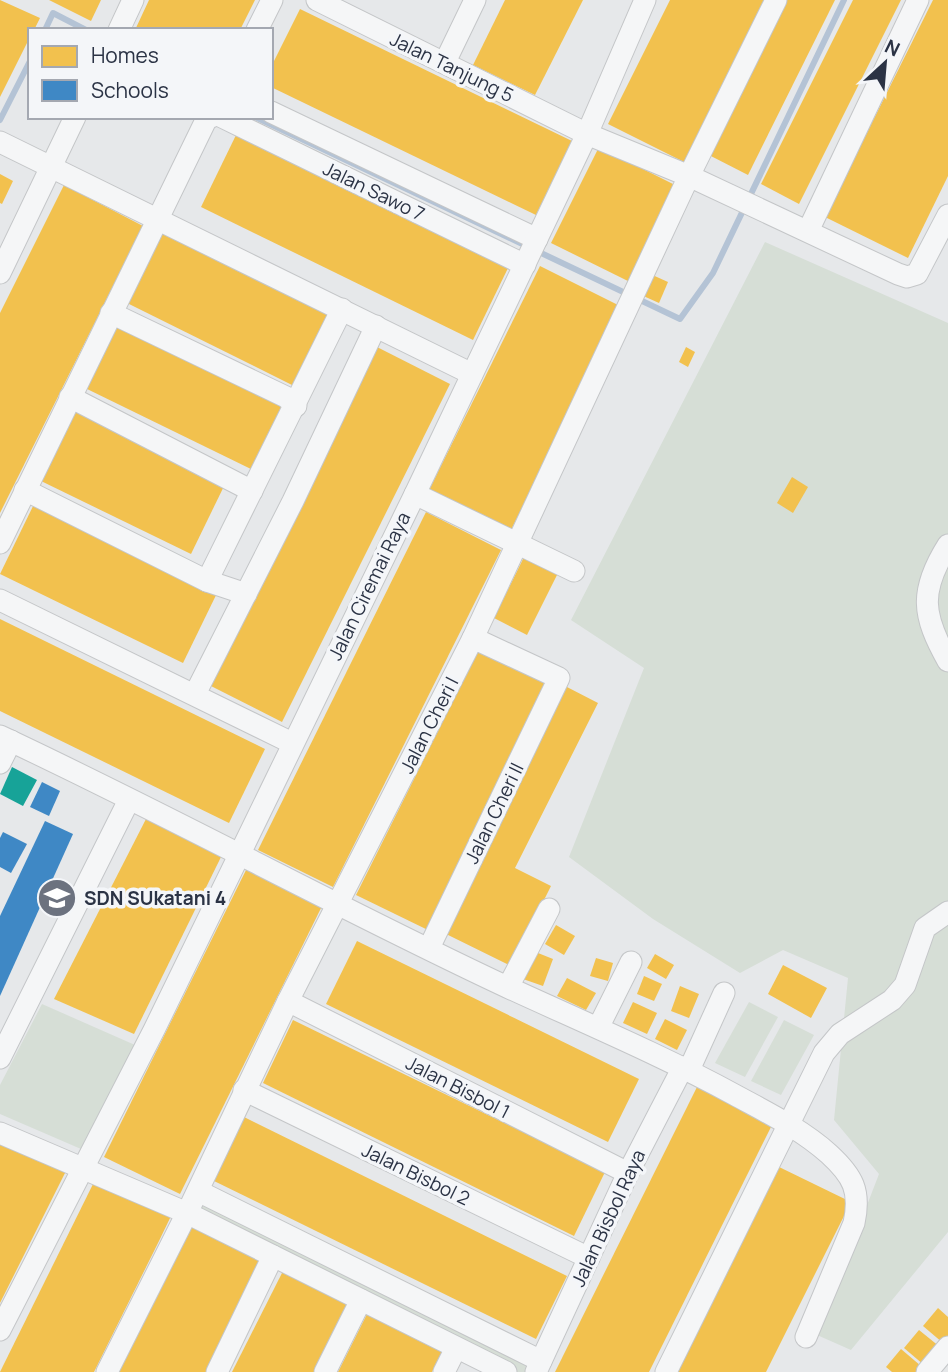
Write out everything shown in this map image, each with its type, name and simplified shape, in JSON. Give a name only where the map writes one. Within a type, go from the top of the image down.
[{"type":"street","points":[[119,28],[133,0]]},
{"type":"street","points":[[258,28],[272,0]]},
{"type":"street","name":"Jalan Tanjung 5","points":[[317,0],[587,134],[689,176],[898,274],[912,276],[923,265],[948,215]]},
{"type":"street","points":[[445,62],[475,0]]},
{"type":"street","name":"Jalan Ciremai Raya","points":[[0,1330],[239,855],[415,494],[587,134],[645,0]]},
{"type":"street","name":"Jalan Cheri I","points":[[107,1372],[198,1191],[288,1001],[473,638],[689,176],[776,0]]},
{"type":"street","points":[[808,231],[918,0]]},
{"type":"street","points":[[273,113],[531,252]]},
{"type":"street","points":[[0,273],[74,119]]},
{"type":"street","points":[[0,543],[208,119]]},
{"type":"street","name":"Jalan Sawo 7","points":[[227,119],[531,252]]},
{"type":"street","points":[[1,143],[472,373]]},
{"type":"street","points":[[207,581],[252,491],[291,401],[342,309]]},
{"type":"street","points":[[111,313],[291,401]]},
{"type":"street","points":[[195,694],[376,326]]},
{"type":"street","points":[[70,397],[252,491]]},
{"type":"street","points":[[25,490],[207,581],[246,594]]},
{"type":"street","points":[[415,494],[574,571]]},
{"type":"street","points":[[948,545],[936,565],[927,591],[930,631],[948,661]]},
{"type":"street","points":[[0,600],[292,743]]},
{"type":"street","name":"Jalan Cheri II","points":[[429,948],[559,678],[473,638]]},
{"type":"street","points":[[0,763],[5,739],[508,987],[686,1069],[788,1124],[829,1154],[853,1181],[858,1197],[854,1223],[806,1337]]},
{"type":"street","points":[[0,1058],[129,800]]},
{"type":"street","points":[[508,987],[549,909]]},
{"type":"street","points":[[666,1372],[827,1048],[840,1034],[898,993],[905,985],[925,928],[948,912]]},
{"type":"street","points":[[599,1027],[631,962]]},
{"type":"street","name":"Jalan Bisbol Raya","points":[[539,1366],[628,1173],[686,1069],[724,993]]},
{"type":"street","name":"Jalan Bisbol 1","points":[[288,1001],[628,1173]]},
{"type":"street","name":"Jalan Bisbol 2","points":[[244,1090],[589,1258]]},
{"type":"street","points":[[0,1133],[187,1213],[506,1372]]},
{"type":"street","points":[[198,1191],[539,1366]]},
{"type":"street","points":[[217,1372],[273,1256]]},
{"type":"street","points":[[325,1372],[360,1300]]},
{"type":"street","points":[[444,1372],[457,1348]]},
{"type":"shaded area","points":[[765,242],[948,323],[948,1232],[851,1350],[817,1335],[879,1174],[834,1120],[848,978],[783,950],[740,973],[653,919],[569,857],[644,668],[571,620]]},
{"type":"shaded area","points":[[749,1002],[778,1017],[745,1077],[715,1063]]},
{"type":"shaded area","points":[[42,1004],[135,1045],[81,1149],[0,1114],[0,1085]]},
{"type":"shaded area","points":[[784,1020],[814,1035],[781,1095],[751,1081]]},
{"type":"shaded area","points":[[201,1197],[537,1363],[532,1372],[517,1372],[194,1211]]},
{"type":"building: Homes","points":[[0,0],[40,18],[35,28],[28,28],[28,41],[0,97]]},
{"type":"building: Homes","points":[[49,0],[101,0],[91,21]]},
{"type":"building: Homes","points":[[149,0],[255,0],[241,28],[136,28]]},
{"type":"building: Homes","points":[[505,0],[583,0],[535,95],[473,65]]},
{"type":"building: Homes","points":[[670,0],[772,0],[690,165],[608,124]]},
{"type":"building: Homes","points":[[781,0],[835,0],[748,175],[705,153]]},
{"type":"building: Homes","points":[[853,0],[901,0],[799,204],[761,184]]},
{"type":"building: Homes","points":[[933,0],[948,0],[948,176],[908,258],[825,217]]},
{"type":"building: Homes","points":[[300,9],[572,141],[536,215],[273,88],[273,63]]},
{"type":"building: Homes","points":[[237,133],[509,266],[473,340],[201,207]]},
{"type":"building: Homes","points":[[599,147],[681,188],[634,284],[551,243]]},
{"type":"building: Homes","points":[[0,174],[13,181],[2,204],[0,203]]},
{"type":"building: Homes","points":[[64,185],[143,226],[0,513],[0,313]]},
{"type":"building: Homes","points":[[163,228],[333,313],[296,387],[127,303]]},
{"type":"building: Homes","points":[[540,266],[622,307],[508,536],[426,496]]},
{"type":"building: Homes","points":[[648,273],[668,282],[659,303],[639,294]]},
{"type":"building: Homes","points":[[117,320],[288,404],[255,471],[85,388]]},
{"type":"building: Homes","points":[[375,346],[450,384],[282,722],[207,684]]},
{"type":"building: Homes","points":[[686,347],[695,352],[688,367],[679,362]]},
{"type":"building: Homes","points":[[77,407],[227,480],[191,554],[41,481]]},
{"type":"building: Homes","points":[[792,477],[808,487],[793,513],[777,503]]},
{"type":"building: Homes","points":[[36,500],[219,589],[183,663],[0,574]]},
{"type":"building: Homes","points":[[426,512],[501,550],[333,887],[258,850]]},
{"type":"building: Homes","points":[[524,557],[558,573],[527,635],[494,618]]},
{"type":"building: Homes","points":[[0,619],[265,749],[229,823],[0,711]]},
{"type":"building: Homes","points":[[479,649],[554,686],[432,932],[356,895]]},
{"type":"building: Homes","points":[[565,686],[598,703],[515,868],[551,886],[511,966],[442,932]]},
{"type":"building: Homes","points":[[146,819],[221,857],[134,1034],[54,999]]},
{"type":"building: Homes","points":[[249,864],[324,902],[180,1194],[104,1157]]},
{"type":"building: Homes","points":[[556,925],[575,936],[564,955],[545,944]]},
{"type":"building: Homes","points":[[357,941],[639,1079],[608,1142],[326,1004]]},
{"type":"building: Homes","points":[[533,951],[553,959],[543,986],[523,979]]},
{"type":"building: Homes","points":[[655,954],[674,965],[666,979],[647,968]]},
{"type":"building: Homes","points":[[596,958],[613,963],[608,981],[590,976]]},
{"type":"building: Homes","points":[[783,965],[827,988],[811,1018],[768,994]]},
{"type":"building: Homes","points":[[644,976],[662,984],[654,1001],[637,994]]},
{"type":"building: Homes","points":[[567,978],[596,993],[586,1010],[557,996]]},
{"type":"building: Homes","points":[[680,986],[699,994],[689,1018],[671,1011]]},
{"type":"building: Homes","points":[[633,1002],[657,1013],[647,1034],[623,1023]]},
{"type":"building: Homes","points":[[665,1019],[687,1030],[677,1050],[655,1039]]},
{"type":"building: Homes","points":[[293,1020],[605,1172],[574,1236],[263,1083]]},
{"type":"building: Homes","points":[[697,1087],[772,1125],[649,1372],[555,1372]]},
{"type":"building: Homes","points":[[244,1117],[567,1276],[536,1339],[212,1180]]},
{"type":"building: Homes","points":[[0,1136],[67,1169],[0,1303]]},
{"type":"building: Homes","points":[[775,1165],[851,1202],[766,1372],[672,1372]]},
{"type":"building: Homes","points":[[96,1178],[171,1216],[159,1241],[94,1372],[0,1372]]},
{"type":"building: Homes","points":[[188,1225],[264,1262],[210,1372],[116,1372]]},
{"type":"building: Homes","points":[[283,1271],[348,1304],[314,1372],[232,1372]]},
{"type":"building: Homes","points":[[938,1308],[948,1317],[948,1337],[943,1343],[923,1326]]},
{"type":"building: Homes","points":[[369,1310],[445,1346],[432,1372],[338,1372]]},
{"type":"building: Homes","points":[[919,1330],[940,1347],[924,1365],[904,1348]]},
{"type":"building: Homes","points":[[901,1349],[921,1366],[916,1372],[892,1372],[886,1367]]},
{"type":"building: Schools","points":[[42,782],[60,791],[49,816],[30,807]]},
{"type":"building: Schools","points":[[45,821],[73,834],[0,996],[0,916]]},
{"type":"building: Schools","points":[[3,832],[27,844],[11,873],[0,867],[0,838]]},
{"type":"building: Public","points":[[12,767],[37,780],[23,806],[0,794]]},
{"type":"waterway","points":[[259,119],[680,319],[713,273],[844,0]]},
{"type":"waterway","points":[[46,28],[53,13],[82,28]]},
{"type":"waterway","points":[[0,120],[28,65]]},
{"type":"place","name":"SDN SUkatani 4","points":[[57,898]]}]
